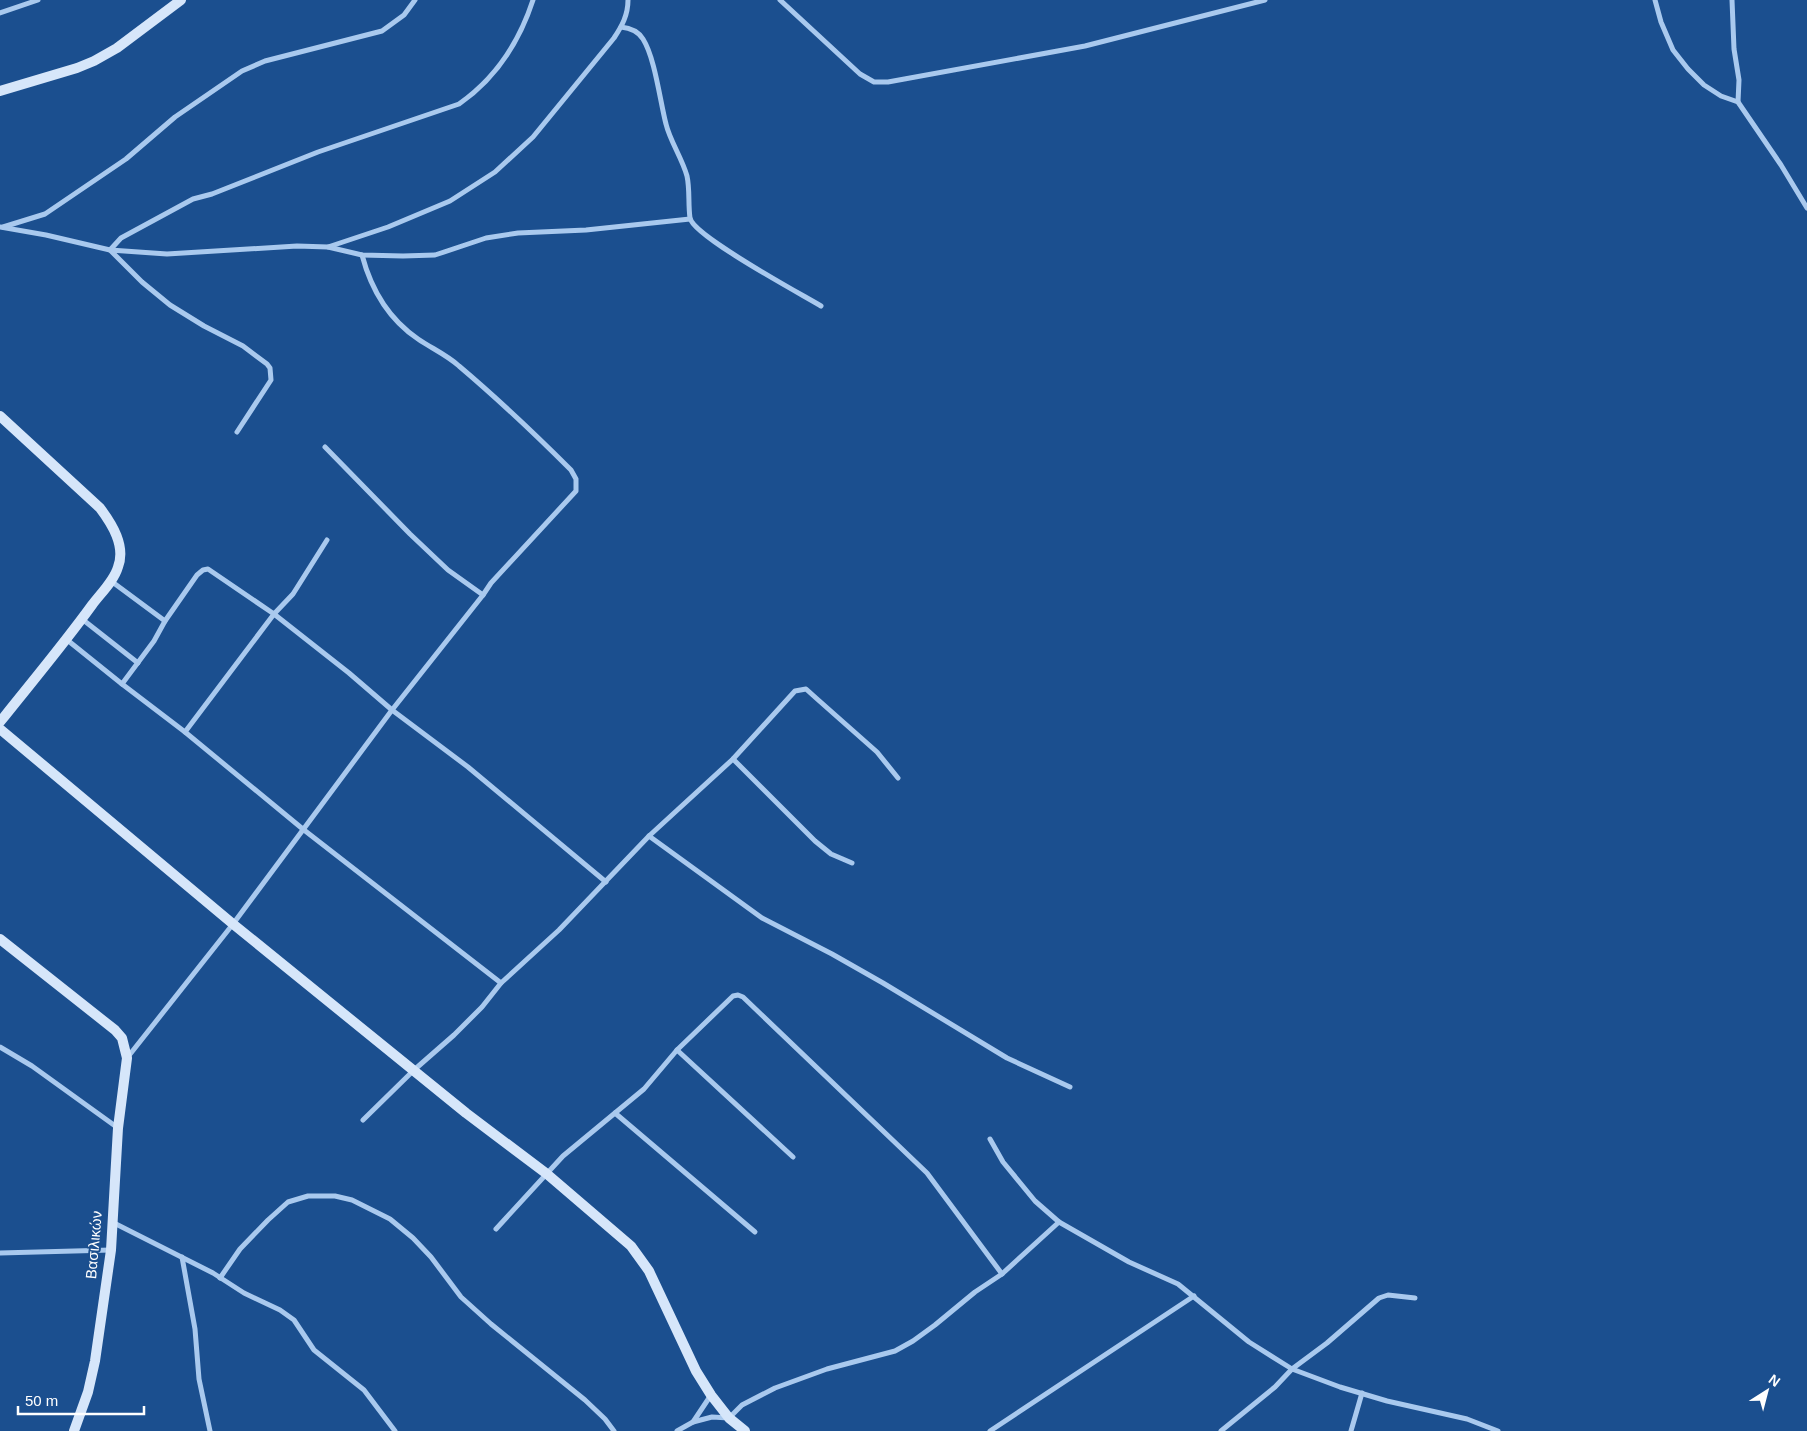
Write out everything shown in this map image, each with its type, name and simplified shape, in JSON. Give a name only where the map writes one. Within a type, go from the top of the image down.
[{"type":"street","points":[[0,13],[38,0]]},
{"type":"street","points":[[0,92],[94,61],[117,48],[181,0]]},
{"type":"street","points":[[0,228],[45,214],[126,159],[175,116],[242,71],[265,61],[382,31],[404,15],[415,0]]},
{"type":"street","points":[[110,250],[121,238],[193,199],[212,194],[352,140],[459,104],[474,94],[501,66],[526,21],[533,0]]},
{"type":"street","points":[[328,247],[388,227],[450,201],[495,172],[533,137],[575,88],[621,27],[628,11],[628,0]]},
{"type":"street","points":[[780,0],[860,74],[874,82],[888,82],[1086,46],[1265,0]]},
{"type":"street","points":[[1655,0],[1661,22],[1673,50],[1688,69],[1704,84],[1721,96],[1738,102],[1781,165],[1807,208]]},
{"type":"street","points":[[1732,0],[1734,49],[1739,80],[1738,102]]},
{"type":"street","points":[[621,27],[630,28],[644,40],[654,68],[666,127],[681,158],[687,178],[690,198],[690,220],[700,232],[754,267],[821,306]]},
{"type":"street","points":[[0,228],[46,235],[110,250],[167,254],[289,246],[328,247],[362,255],[435,255],[486,238],[518,233],[586,230],[690,220]]},
{"type":"street","points":[[110,250],[142,282],[170,305],[204,326],[243,346],[270,368],[271,380],[237,432]]},
{"type":"street","points":[[127,1058],[233,924],[392,710],[484,595],[490,584],[524,545],[576,491],[576,479],[571,470],[504,406],[457,364],[417,338],[387,311],[374,290],[362,255]]},
{"type":"street","points":[[0,416],[100,508],[112,523],[118,537],[120,555],[118,568],[82,619],[0,722]]},
{"type":"street","points":[[325,447],[448,570],[484,595]]},
{"type":"street","points":[[185,732],[274,614],[293,594],[328,540]]},
{"type":"street","points":[[122,684],[197,575],[203,570],[208,569],[274,614],[349,673],[392,710],[468,767],[606,882]]},
{"type":"street","points":[[110,580],[165,621]]},
{"type":"street","points":[[82,619],[138,663]]},
{"type":"street","points":[[66,639],[185,732],[304,830],[500,983]]},
{"type":"street","points":[[363,1120],[414,1070],[454,1036],[482,1007],[500,983],[559,930],[649,836],[733,759],[795,691],[806,689],[878,752],[898,778]]},
{"type":"street","points":[[0,729],[233,924],[547,1174],[631,1246],[649,1271],[696,1372],[711,1395],[730,1418],[745,1431]]},
{"type":"street","points":[[733,759],[815,841],[831,854],[852,863]]},
{"type":"street","points":[[649,836],[762,918],[832,954],[1007,1058],[1070,1087]]},
{"type":"street","points":[[0,939],[115,1030],[122,1038],[127,1058]]},
{"type":"street","points":[[496,1229],[563,1156],[644,1089],[678,1050],[733,996],[738,994],[927,1173],[1002,1274]]},
{"type":"street","points":[[0,1047],[32,1066],[118,1128]]},
{"type":"street","points":[[678,1050],[793,1156]]},
{"type":"street","name":"Βασιλικών","points":[[74,1431],[88,1392],[95,1361],[110,1250],[118,1128],[127,1058]]},
{"type":"street","points":[[616,1113],[755,1232]]},
{"type":"street","points":[[990,1140],[1003,1162],[1034,1201],[1060,1222],[1129,1262],[1178,1284],[1249,1342],[1292,1369],[1340,1387],[1387,1401],[1467,1419],[1498,1431]]},
{"type":"street","points":[[220,1278],[240,1249],[288,1202],[308,1196],[334,1196],[352,1200],[390,1219],[414,1238],[461,1297],[491,1324],[585,1400],[605,1419],[614,1431]]},
{"type":"street","points":[[112,1222],[182,1257],[244,1293],[280,1310],[294,1320],[314,1350],[364,1390],[395,1431]]},
{"type":"street","points":[[730,1418],[742,1405],[775,1388],[827,1369],[895,1351],[935,1325],[975,1292],[1002,1274],[1060,1222]]},
{"type":"street","points":[[0,1253],[110,1250]]},
{"type":"street","points":[[182,1257],[195,1329],[199,1379],[210,1431]]},
{"type":"street","points":[[1221,1431],[1226,1429],[1275,1387],[1292,1369],[1327,1343],[1379,1298],[1388,1295],[1415,1298]]},
{"type":"street","points":[[990,1431],[1194,1296]]},
{"type":"street","points":[[1351,1431],[1362,1393]]},
{"type":"street","points":[[693,1422],[711,1395]]},
{"type":"street","points":[[677,1431],[693,1422],[712,1417],[730,1418]]}]
